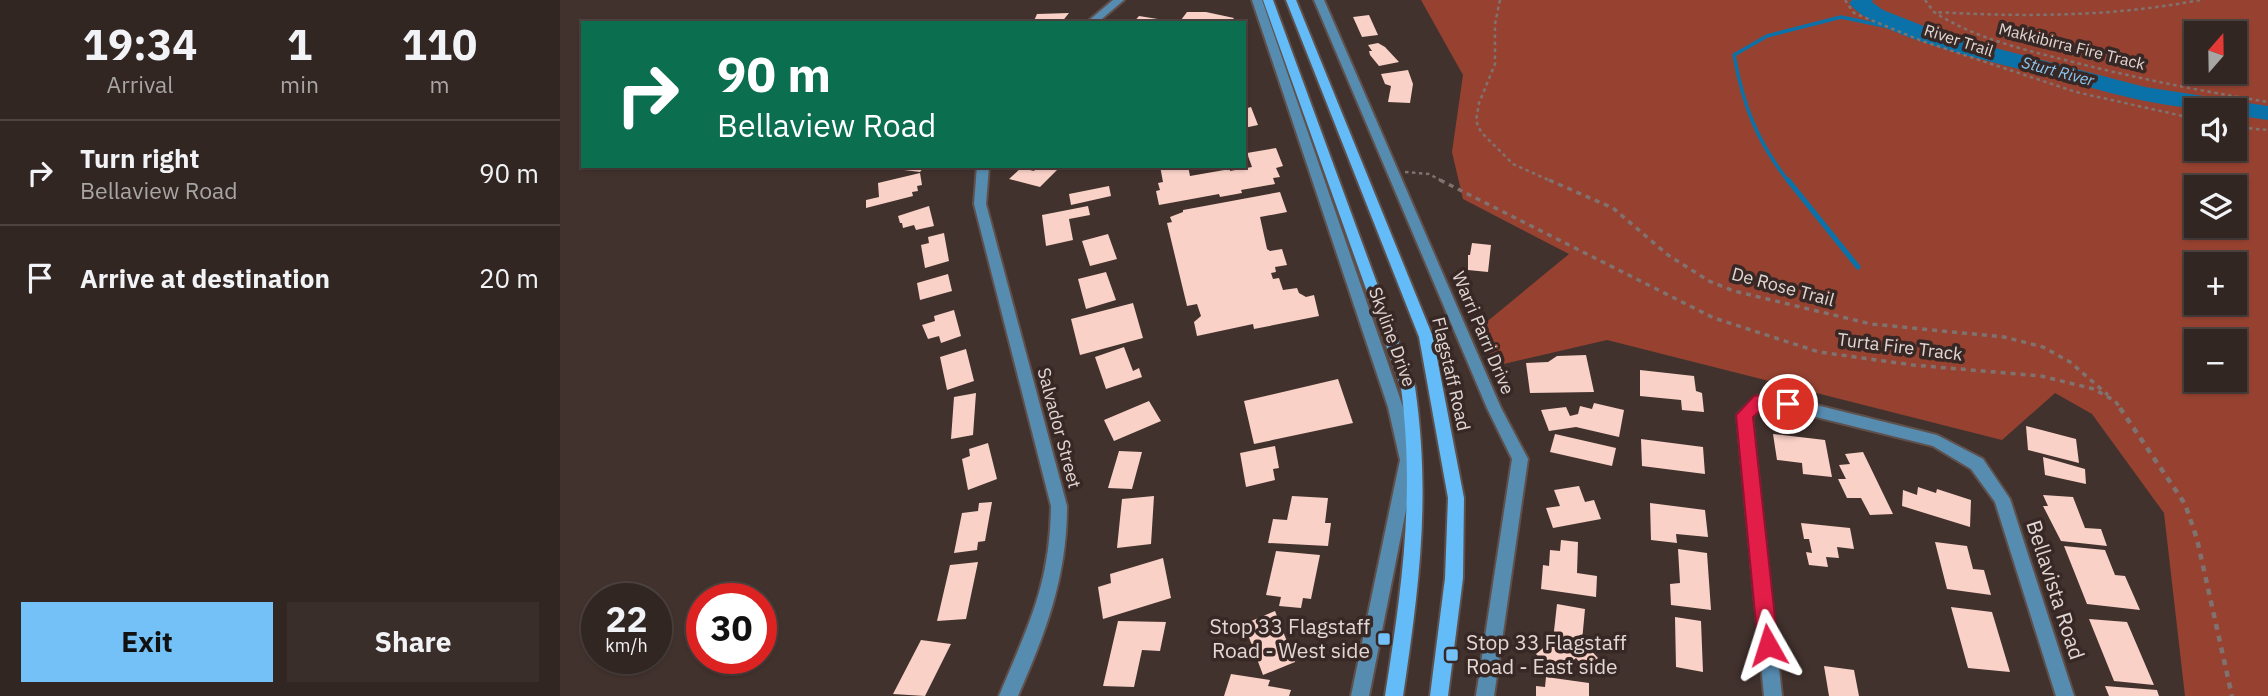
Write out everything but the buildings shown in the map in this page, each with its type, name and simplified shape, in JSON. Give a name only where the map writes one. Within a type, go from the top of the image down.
[{"type":"main road","points":[[1269,0],[1408,387],[1416,431],[1418,483],[1415,555],[1394,696]]},
{"type":"main road","name":"Flagstaff Road","points":[[1291,0],[1426,337],[1432,363],[1456,498],[1454,578],[1439,696]]},
{"type":"street","points":[[1093,21],[1119,0]]},
{"type":"street","name":"Skyline Drive","points":[[1257,0],[1377,357],[1399,411],[1405,438],[1408,460],[1360,696]]},
{"type":"street","name":"Warri Parri Drive","points":[[1319,0],[1494,408],[1520,459],[1485,696]]},
{"type":"street","name":"Salvador Street","points":[[984,168],[980,204],[1059,506],[1060,537],[1053,586],[1008,696]]},
{"type":"street","name":"Bellavista Road","points":[[1773,696],[1744,415],[1760,401],[1788,404],[1937,440],[1977,464],[2002,499],[2065,696]]},
{"type":"path","name":"De Rose Trail","points":[[1500,0],[1495,24],[1495,64],[1479,103],[1476,121],[1481,132],[1513,164],[1613,208],[1668,255],[1709,281],[1734,291],[1871,324],[2004,337],[2043,347],[2070,362],[2115,401]]},
{"type":"path","name":"River Trail","points":[[1845,0],[1854,13],[1922,41],[2076,92],[2184,115]]},
{"type":"path","points":[[1925,0],[1934,12]]},
{"type":"path","name":"Makkibirra Fire Track","points":[[1934,12],[2040,18],[2087,16],[2129,13],[2200,0]]},
{"type":"path","name":"Makkibirra Fire Track","points":[[1934,12],[1943,21],[1984,37],[2063,60],[2225,96],[2268,102]]},
{"type":"path","points":[[2247,128],[2268,130]]},
{"type":"path","name":"Turta Fire Track","points":[[1393,170],[1429,174],[1714,318],[1819,352],[1913,365],[2041,376],[2094,389],[2115,401]]},
{"type":"path","points":[[2115,401],[2185,504],[2197,540],[2232,696]]},
{"type":"shaded area","points":[[1421,0],[2268,0],[2268,696],[2185,696],[2164,513],[2092,414],[2055,393],[2002,440],[1607,340],[1495,366],[1478,329],[1569,254],[1463,199],[1452,152],[1463,75]]},
{"type":"waterway","name":"Sturt River","points":[[1863,0],[1860,3],[1875,15],[1941,41],[2144,94],[2268,113]]},
{"type":"waterway","points":[[1789,182],[1768,152],[1753,122],[1734,55],[1767,36],[1841,17],[1913,32]]},
{"type":"waterway","points":[[1788,180],[1858,267]]},
{"type":"place","name":"Stop 33 Flagstaff Road - West side","points":[[1384,639]]},
{"type":"place","name":"Stop 33 Flagstaff Road - East side","points":[[1452,655]]},
{"type":"route","points":[[1768,645],[1744,415],[1760,401],[1788,404]]}]
